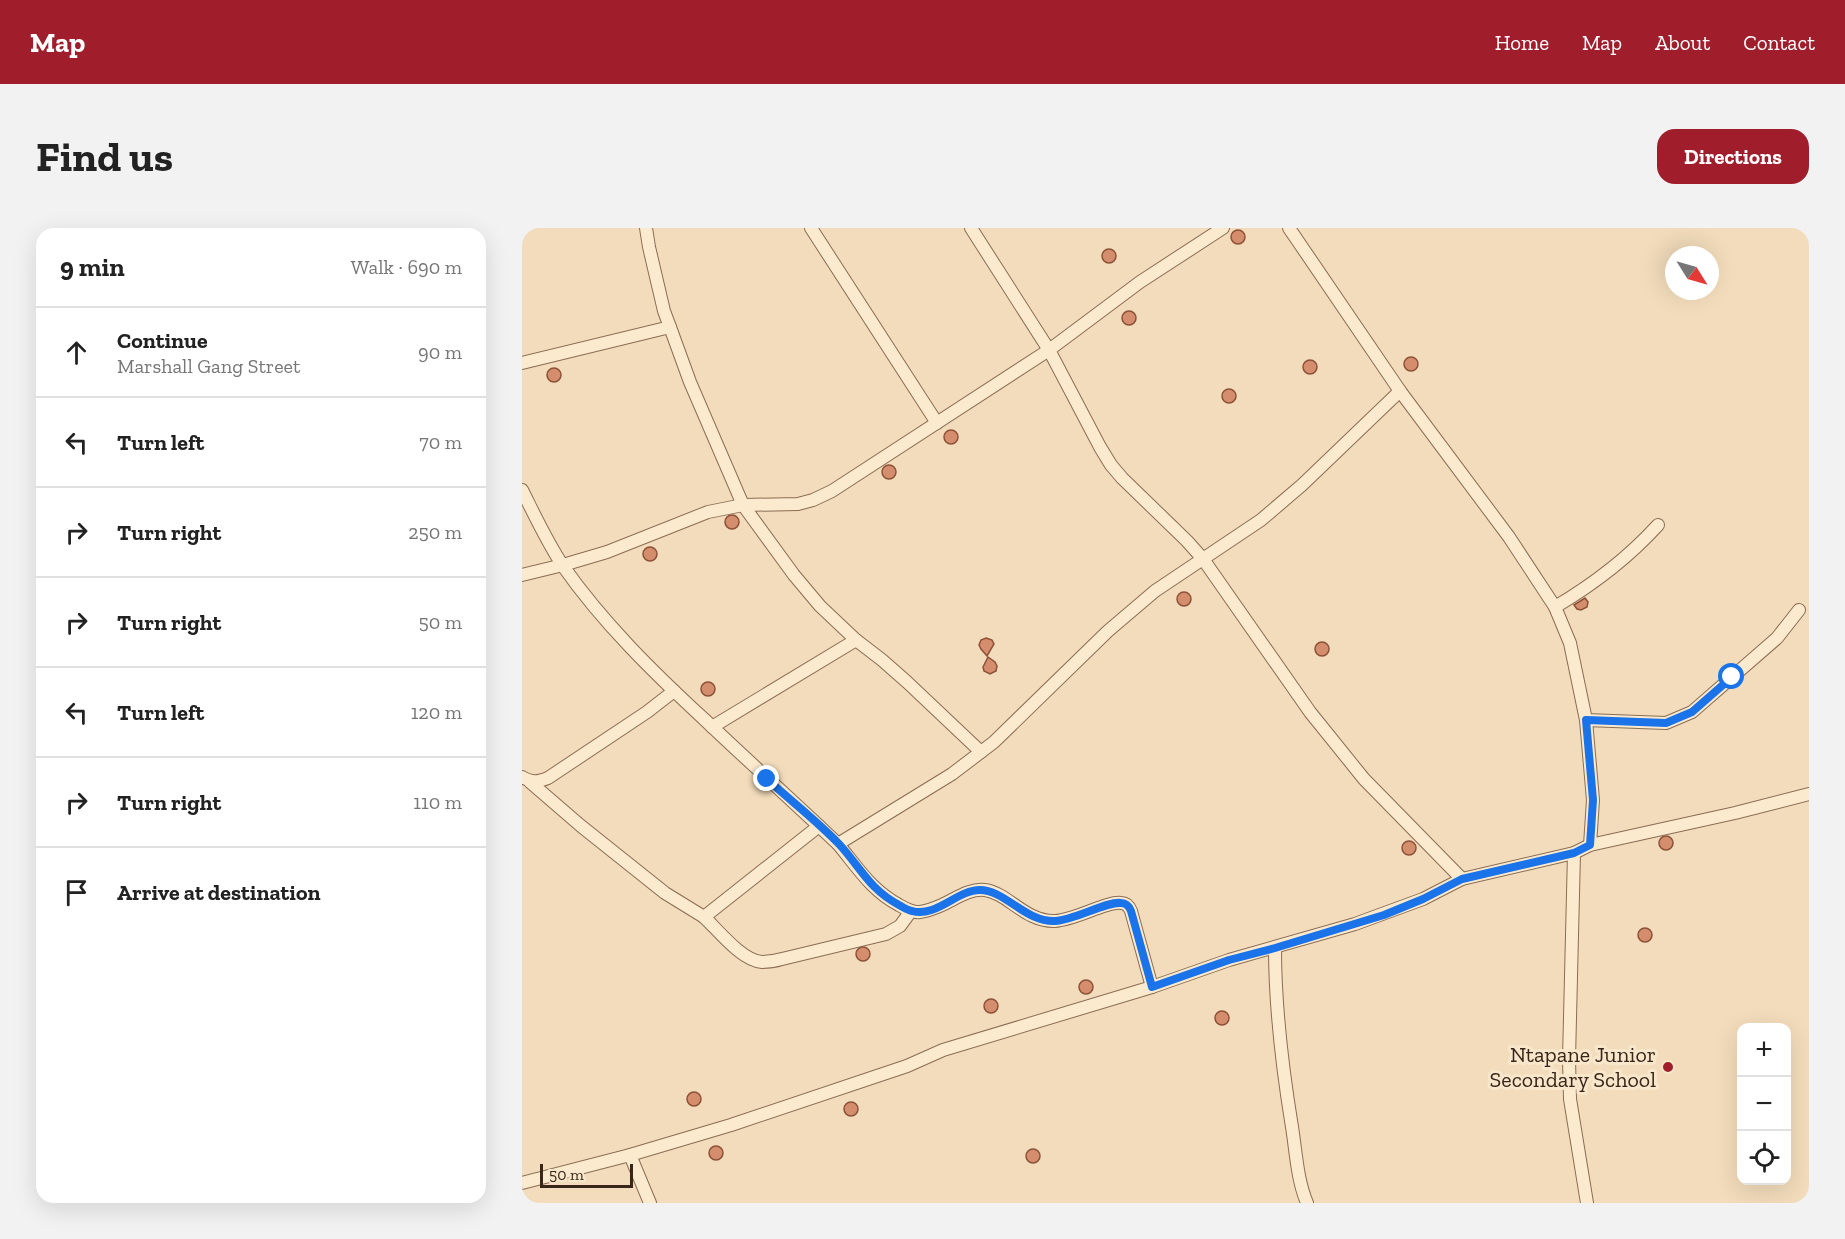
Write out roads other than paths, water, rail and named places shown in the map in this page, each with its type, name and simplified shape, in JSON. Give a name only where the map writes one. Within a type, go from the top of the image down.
[{"type":"street","points":[[646,228],[664,311],[690,382],[743,505],[820,606],[856,640],[890,667],[981,752]]},
{"type":"street","points":[[811,228],[937,423]]},
{"type":"street","points":[[971,228],[1049,350],[1111,465],[1203,559],[1310,712],[1364,779],[1462,879]]},
{"type":"street","points":[[522,576],[607,552],[708,513],[743,505],[798,504],[832,491],[1049,350],[1140,282],[1222,228]]},
{"type":"street","points":[[1289,228],[1400,391],[1509,537],[1555,607],[1570,643],[1586,720],[1593,800],[1590,845]]},
{"type":"street","points":[[522,363],[670,327]]},
{"type":"street","points":[[838,844],[952,774],[981,752],[1108,632],[1155,591],[1261,520],[1294,492],[1400,391]]},
{"type":"street","points":[[522,490],[563,565],[595,607],[637,655],[838,844],[870,884],[882,895],[911,911],[921,912],[934,909],[967,893],[978,890],[988,891],[1023,912],[1053,921],[1066,920],[1112,904],[1123,903],[1131,911],[1152,987]]},
{"type":"street","points":[[1555,607],[1587,588],[1610,570],[1640,545],[1658,525]]},
{"type":"street","points":[[1586,720],[1666,723],[1692,712],[1771,644],[1799,610]]},
{"type":"street","points":[[712,727],[856,640]]},
{"type":"street","points":[[526,779],[538,782],[559,772],[674,691]]},
{"type":"street","points":[[526,779],[665,893],[704,917],[735,948],[749,958],[762,962],[782,959],[886,934],[900,926],[911,911]]},
{"type":"street","points":[[523,1178],[630,1155],[824,1094],[907,1066],[953,1047],[1152,987],[1229,960],[1384,915],[1423,899],[1462,879],[1574,853],[1590,845],[1809,794]]},
{"type":"street","points":[[704,917],[819,826]]},
{"type":"street","points":[[1574,853],[1569,1079],[1570,1099],[1587,1203]]},
{"type":"street","points":[[1275,948],[1275,988],[1280,1047],[1302,1191],[1307,1203]]},
{"type":"street","points":[[630,1155],[650,1203]]},
{"type":"place","name":"Ntapane Junior Secondary School","points":[[1668,1067]]}]
